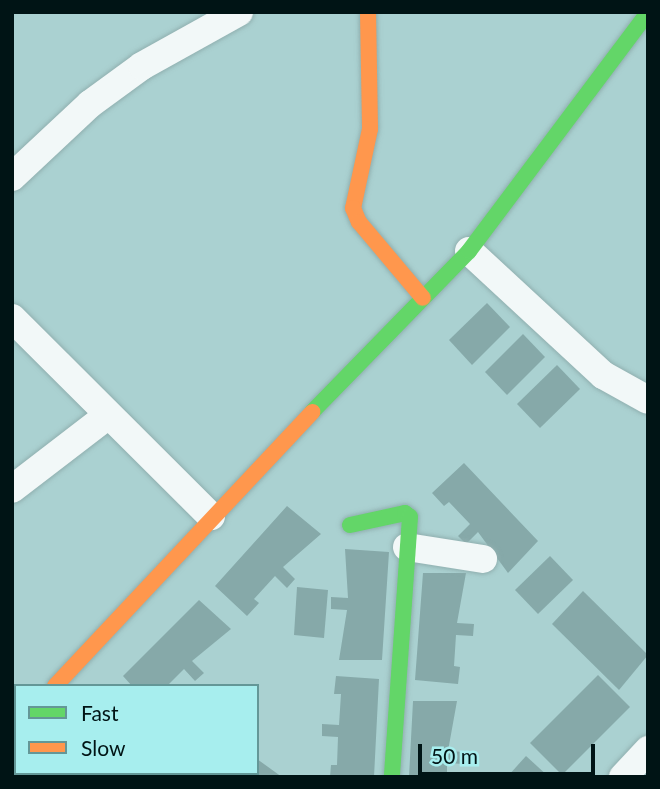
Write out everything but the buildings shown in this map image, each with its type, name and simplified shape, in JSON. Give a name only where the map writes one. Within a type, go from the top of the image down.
[{"type":"street","points":[[12,177],[90,104],[142,66],[239,12]]},
{"type":"street","points":[[368,12],[370,129],[353,194],[354,208],[359,222],[423,298]]},
{"type":"street","points":[[57,684],[211,516],[469,251],[648,13]]},
{"type":"street","points":[[469,251],[603,375],[648,400]]},
{"type":"street","points":[[12,317],[107,416],[211,516]]},
{"type":"street","points":[[12,489],[107,416]]},
{"type":"street","points":[[350,525],[405,513],[410,517],[391,777]]},
{"type":"street","points":[[407,547],[483,559]]},
{"type":"street","points":[[623,777],[648,750]]},
{"type":"traffic: fast","points":[[312,412],[469,251],[648,13]]},
{"type":"traffic: fast","points":[[350,525],[405,513],[410,517],[392,777]]},
{"type":"traffic: slow","points":[[368,12],[370,129],[353,208],[359,222],[423,298]]},
{"type":"traffic: slow","points":[[57,684],[312,412]]}]
